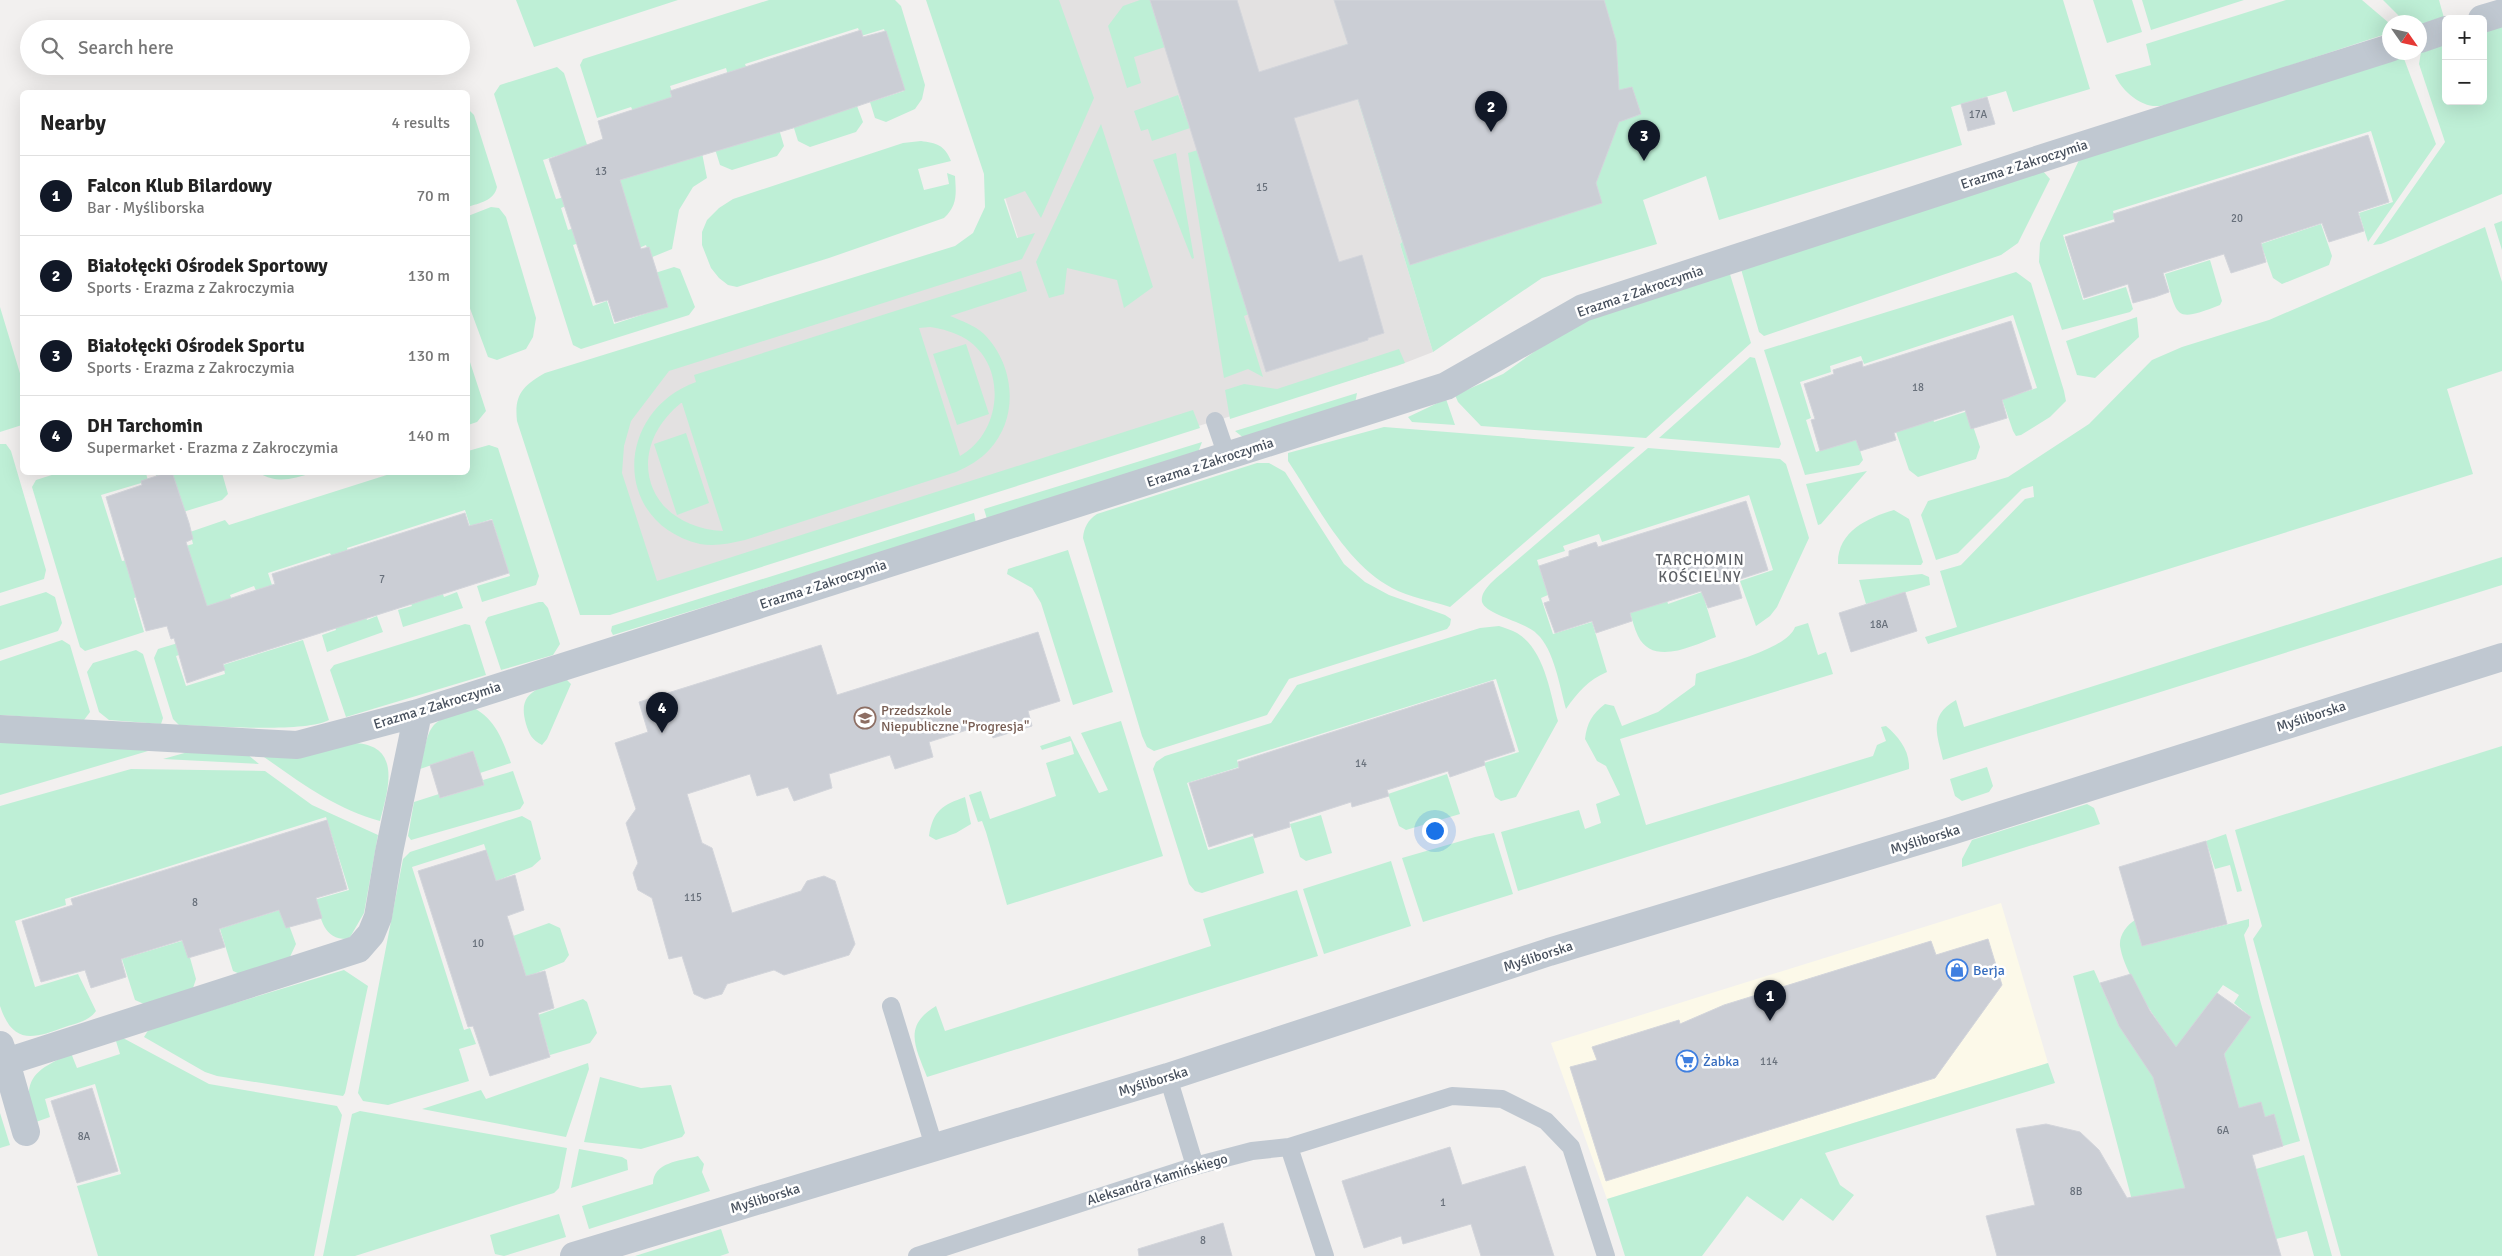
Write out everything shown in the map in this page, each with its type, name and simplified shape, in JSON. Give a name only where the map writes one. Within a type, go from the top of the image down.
[{"type":"street","points":[[2487,18],[2502,13]]},
{"type":"street","points":[[2427,37],[2442,31]]},
{"type":"street","name":"Erazma z Zakroczymia","points":[[0,728],[297,745],[418,713],[1446,386],[1583,308],[2052,155],[2382,51]]},
{"type":"street","name":"Myśliborska","points":[[574,1256],[1168,1077],[1549,952],[1942,834],[2502,657]]},
{"type":"street","points":[[26,1132],[3,1054],[358,950],[371,934],[378,917],[389,852],[418,713]]},
{"type":"lane","points":[[1215,421],[1227,456]]},
{"type":"lane","points":[[891,1006],[934,1146]]},
{"type":"lane","points":[[1168,1077],[1195,1166]]},
{"type":"lane","name":"Aleksandra Kamińskiego","points":[[917,1256],[1195,1166],[1252,1151],[1289,1147],[1452,1096],[1502,1099],[1546,1121],[1571,1148],[1606,1256]]},
{"type":"lane","points":[[1289,1147],[1325,1256]]},
{"type":"shaded area","points":[[942,0],[1334,0],[1345,35],[1359,40],[1341,46],[1402,242],[1400,244],[1433,352],[1397,366],[649,592],[590,406],[615,364],[1018,238]]},
{"type":"shaded area","points":[[2001,903],[2048,1063],[1607,1199],[1551,1043]]},
{"type":"green space","points":[[516,0],[678,0],[534,47]]},
{"type":"green space","points":[[769,0],[895,0],[901,6],[925,85],[922,99],[915,109],[886,122],[875,118],[870,102],[904,91],[884,29],[861,36],[858,28],[745,64],[747,69],[728,75],[726,68],[670,86],[675,100],[634,113],[631,107],[597,118],[580,65],[583,59]]},
{"type":"green space","points":[[926,0],[1059,0],[1094,98],[1041,218],[1025,191],[1004,199],[1017,238],[1035,233],[1022,259],[669,371],[631,421],[624,446],[622,473],[657,581],[1193,410],[1200,428],[610,615],[580,615],[517,421],[516,412],[519,397],[531,382],[545,373],[955,246],[973,233],[985,207],[984,174]]},
{"type":"green space","points":[[1140,0],[1150,0],[1165,47],[1134,57],[1141,83],[1127,88],[1108,26],[1123,6]]},
{"type":"green space","points":[[1334,0],[2063,0],[2090,89],[2013,112],[2006,91],[1951,107],[1962,145],[1719,220],[1706,176],[1643,200],[1657,244],[1542,278],[1433,352],[1400,244],[1402,242],[1341,46],[1359,40],[1357,32],[1345,35]]},
{"type":"green space","points":[[2093,0],[2132,0],[2142,32],[2107,43]]},
{"type":"green space","points":[[2142,0],[2244,0],[2151,30]]},
{"type":"green space","points":[[2286,0],[2362,0],[2382,17],[2382,35],[2162,106],[2147,105],[2136,99],[2125,90],[2115,75],[2151,65],[2146,44]]},
{"type":"green space","points":[[2383,0],[2439,0],[2443,15],[2442,19],[2427,23],[2427,15],[2398,15]]},
{"type":"green space","points":[[2502,25],[2502,194],[2381,244],[2373,245],[2445,142],[2419,64],[2420,60],[2427,60],[2427,50],[2442,45],[2442,105],[2487,105],[2487,30]]},
{"type":"green space","points":[[2390,60],[2404,60],[2436,144],[2368,242],[2359,213],[2393,202],[2371,131],[2113,211],[2115,219],[2063,235],[2083,300],[2126,287],[2133,309],[2130,312],[2062,330],[2039,262],[2040,243],[2080,158]]},
{"type":"green space","points":[[557,67],[564,73],[589,151],[569,152],[543,160],[556,199],[565,197],[568,205],[561,208],[568,230],[574,228],[579,243],[573,245],[593,306],[607,301],[614,324],[666,307],[655,273],[674,267],[680,269],[695,307],[689,315],[581,349],[573,345],[494,94],[500,85]]},
{"type":"green space","points":[[1178,95],[1190,128],[1152,141],[1148,129],[1141,131],[1134,111]]},
{"type":"green space","points":[[857,106],[863,122],[856,132],[810,147],[798,141],[793,125]]},
{"type":"green space","points":[[470,111],[474,115],[497,187],[493,195],[481,203],[470,206]]},
{"type":"green space","points":[[1101,124],[1153,287],[1124,308],[1117,280],[1067,268],[1064,294],[1049,298],[1036,262]]},
{"type":"green space","points":[[779,129],[784,146],[777,156],[732,170],[720,165],[715,149]]},
{"type":"green space","points":[[921,141],[943,148],[951,161],[918,169],[924,190],[949,184],[947,173],[955,176],[956,193],[954,203],[944,218],[829,258],[737,287],[728,285],[711,268],[702,245],[702,232],[707,220],[719,208],[733,199],[903,143]]},
{"type":"green space","points":[[1198,150],[1249,314],[1244,316],[1263,377],[1248,369],[1224,378],[1188,153]]},
{"type":"green space","points":[[702,153],[707,178],[693,187],[679,210],[672,249],[650,258],[646,245],[639,248],[617,181]]},
{"type":"green space","points":[[1176,153],[1194,258],[1192,259],[1153,160]]},
{"type":"green space","points":[[2042,170],[2050,179],[2018,243],[2001,255],[1764,336],[1759,332],[1741,269]]},
{"type":"green space","points":[[491,207],[499,208],[506,217],[536,318],[533,337],[526,349],[497,360],[488,357],[470,308],[470,215]]},
{"type":"green space","points":[[2502,221],[2502,250],[2494,224]]},
{"type":"green space","points":[[2321,224],[2332,256],[2329,265],[2282,284],[2273,278],[2261,244]]},
{"type":"green space","points":[[2485,227],[2502,282],[2502,371],[2447,389],[2473,474],[1928,644],[1925,637],[1957,627],[1940,571],[1961,565],[2025,499],[2034,497],[2033,486],[2022,489],[1958,553],[1936,560],[1921,515],[1928,501],[2008,477],[2089,424],[2152,360],[2182,347],[2269,320]]},
{"type":"green space","points":[[2210,260],[2222,301],[2220,305],[2194,314],[2186,315],[2180,313],[2176,308],[2165,274]]},
{"type":"green space","points":[[1021,271],[1027,291],[950,316],[984,334],[1002,360],[1007,375],[1010,390],[1006,421],[1000,436],[990,449],[970,465],[956,472],[745,540],[706,545],[671,532],[651,514],[638,491],[634,466],[638,441],[650,417],[669,397],[696,382],[694,375]],"holes":[[[930,327],[957,334],[980,351],[989,365],[994,382],[991,416],[985,432],[974,445],[960,456],[919,328]],[[682,403],[723,531],[697,526],[676,516],[660,501],[651,484],[648,464],[652,443],[663,422]]]},
{"type":"green space","points":[[1729,271],[1751,343],[1646,438],[1481,426],[1458,402],[1455,395],[1503,374],[1579,320]]},
{"type":"green space","points":[[2016,272],[2031,283],[2064,391],[2066,401],[2050,417],[2021,435],[2016,436],[2013,431],[2002,399],[2037,388],[2013,315],[1864,364],[1861,356],[1830,366],[1831,372],[1800,382],[1811,418],[1806,420],[1816,452],[1856,438],[1863,460],[1859,465],[1805,475],[1764,350]]},
{"type":"green space","points":[[0,307],[20,373],[20,426],[0,432]]},
{"type":"green space","points":[[2137,317],[2139,337],[2095,378],[2077,375],[2066,341]]},
{"type":"green space","points":[[966,344],[989,414],[957,425],[933,354]]},
{"type":"green space","points":[[1399,349],[1405,363],[1230,419],[1225,390],[1244,384],[1277,389]]},
{"type":"green space","points":[[1750,357],[1755,358],[1781,444],[1779,448],[1659,438]]},
{"type":"green space","points":[[470,362],[486,411],[477,422],[470,424]]},
{"type":"green space","points":[[1357,393],[1355,404],[1245,439],[1235,431]]},
{"type":"green space","points":[[1446,399],[1455,425],[1412,422],[1408,417]]},
{"type":"green space","points":[[1968,411],[1980,447],[1976,459],[1918,477],[1909,470],[1894,426],[1931,414],[1934,422]]},
{"type":"green space","points":[[1384,427],[1635,447],[1450,607],[1399,591],[1375,577],[1346,548],[1333,531],[1288,461],[1288,453]]},
{"type":"green space","points":[[686,433],[709,503],[677,515],[654,444]]},
{"type":"green space","points":[[1202,442],[1197,455],[987,519],[984,509]]},
{"type":"green space","points":[[0,444],[6,444],[11,451],[46,570],[44,579],[0,593]]},
{"type":"green space","points":[[489,445],[498,448],[539,576],[536,585],[482,602],[477,586],[510,576],[492,519],[470,526],[465,510],[347,548],[349,555],[333,560],[330,553],[268,573],[273,588],[257,593],[254,586],[230,595],[232,600],[206,608],[186,546],[193,544],[190,532],[225,520],[229,525],[387,475],[470,475],[470,450]]},
{"type":"green space","points":[[1648,448],[1780,459],[1786,464],[1809,538],[1777,607],[1770,616],[1756,626],[1740,581],[1773,570],[1749,495],[1602,542],[1599,534],[1563,546],[1565,551],[1537,560],[1548,595],[1541,598],[1553,634],[1592,622],[1607,672],[1584,687],[1566,709],[1556,669],[1543,641],[1531,629],[1490,611],[1482,602],[1483,594],[1495,579]]},
{"type":"green space","points":[[1257,463],[1269,463],[1285,472],[1344,564],[1365,582],[1389,595],[1445,615],[1451,619],[1450,625],[1447,629],[1289,679],[1267,715],[1154,751],[1147,747],[1142,736],[1083,538],[1085,527],[1097,514]]},
{"type":"green space","points":[[1867,471],[1821,524],[1818,525],[1806,484]]},
{"type":"green space","points":[[52,475],[146,475],[148,481],[101,495],[122,561],[128,560],[140,596],[134,598],[144,632],[85,651],[80,647],[32,487],[36,480]]},
{"type":"green space","points":[[156,475],[223,475],[228,494],[222,500],[183,512]]},
{"type":"green space","points":[[264,475],[305,475],[291,479]]},
{"type":"green space","points":[[1894,510],[1909,519],[1923,562],[1921,565],[1838,564],[1839,553],[1843,543],[1855,528],[1874,517]]},
{"type":"green space","points":[[974,513],[976,523],[613,635],[611,631],[612,626]]},
{"type":"green space","points":[[1068,550],[1113,692],[1073,705],[1041,603],[1032,588],[1007,574],[1008,569]]},
{"type":"green space","points":[[2502,557],[2502,585],[1943,760],[1937,734],[1938,719],[1941,712],[1956,700],[1964,727]]},
{"type":"green space","points":[[1922,574],[1929,577],[1930,585],[1866,604],[1859,580]]},
{"type":"green space","points":[[441,589],[444,597],[457,592],[463,608],[403,627],[398,610],[412,606],[409,599]]},
{"type":"green space","points":[[46,592],[55,597],[62,623],[58,631],[0,650],[0,606]]},
{"type":"green space","points":[[1702,592],[1716,637],[1674,651],[1663,652],[1653,650],[1645,645],[1638,636],[1629,610],[1666,597],[1668,604]]},
{"type":"green space","points":[[543,602],[548,608],[560,644],[553,655],[501,670],[485,622],[488,617]]},
{"type":"green space","points":[[364,611],[367,620],[377,616],[383,632],[327,652],[322,635],[336,630],[334,622]]},
{"type":"green space","points":[[1808,623],[1818,655],[1826,652],[1833,674],[1620,739],[1646,825],[1873,756],[1877,745],[1886,741],[1881,727],[1886,726],[1903,745],[1908,756],[1909,769],[1518,891],[1501,832],[1579,810],[1585,829],[1601,823],[1596,804],[1620,795],[1606,766],[1597,761],[1585,739],[1591,719],[1600,708],[1605,704],[1614,706],[1622,726],[1658,712],[1695,685],[1696,674],[1766,650],[1779,643],[1795,627]]},
{"type":"green space","points":[[465,624],[470,625],[486,675],[346,717],[330,670],[334,665]]},
{"type":"green space","points":[[1499,626],[1517,633],[1534,650],[1545,673],[1558,721],[1516,797],[1501,801],[1495,797],[1484,763],[1519,752],[1496,679],[1237,760],[1239,767],[1187,783],[1208,850],[1253,836],[1264,873],[1202,893],[1195,891],[1189,884],[1153,769],[1156,762],[1165,756],[1271,723],[1297,685],[1480,628]]},
{"type":"green space","points":[[62,640],[70,645],[90,712],[84,720],[0,715],[0,661]]},
{"type":"green space","points":[[303,640],[329,720],[300,726],[257,728],[179,725],[173,719],[154,658],[158,649],[178,643],[182,654],[176,656],[186,686],[225,674],[223,665]]},
{"type":"green space","points":[[136,650],[143,654],[163,718],[161,724],[109,720],[99,712],[87,672],[93,663]]},
{"type":"green space","points":[[566,679],[571,684],[547,739],[542,745],[533,739],[528,731],[524,713],[525,704],[533,692]]},
{"type":"green space","points":[[474,708],[488,719],[498,732],[511,763],[480,773],[473,751],[420,769],[426,742],[433,726],[447,717]]},
{"type":"green space","points":[[1121,721],[1163,856],[1007,905],[986,832],[982,821],[978,822],[969,795],[981,791],[990,819],[1056,796],[1046,763],[1074,754],[1071,741],[1042,750],[1040,746],[1070,736],[1099,793],[1108,790],[1081,733]]},
{"type":"green space","points":[[0,742],[146,750],[148,751],[0,795]]},
{"type":"green space","points":[[353,743],[369,745],[379,751],[386,760],[388,783],[380,821],[349,810],[305,786],[264,757],[300,757]]},
{"type":"green space","points":[[2502,746],[2502,1256],[2341,1256],[2253,939],[2262,926],[2235,830]]},
{"type":"green space","points":[[188,752],[247,754],[259,764],[163,759]]},
{"type":"green space","points":[[1987,767],[1993,786],[1989,792],[1962,801],[1955,796],[1950,779]]},
{"type":"green space","points":[[131,769],[265,771],[312,805],[378,835],[364,913],[349,939],[340,938],[329,933],[322,922],[314,900],[349,890],[326,817],[65,899],[66,905],[15,921],[35,987],[78,974],[96,1011],[82,1021],[43,1034],[25,1036],[11,1027],[5,1019],[0,1006],[0,806]]},
{"type":"green space","points":[[513,771],[524,803],[520,809],[411,840],[408,836],[414,802],[439,794],[441,798],[484,785],[483,780]]},
{"type":"green space","points":[[1447,774],[1460,814],[1406,830],[1399,826],[1388,794]]},
{"type":"green space","points":[[965,797],[971,824],[956,833],[936,840],[929,836],[936,814],[945,806]]},
{"type":"green space","points":[[2087,804],[2094,808],[2100,824],[1962,867],[1962,859],[1972,840]]},
{"type":"green space","points":[[1321,815],[1332,853],[1306,861],[1300,857],[1290,824]]},
{"type":"green space","points":[[522,816],[531,821],[541,859],[532,867],[496,881],[484,844],[412,867],[464,1030],[470,1028],[476,1044],[459,1049],[469,1081],[388,1105],[363,1101],[358,1093],[403,859],[410,852]]},
{"type":"green space","points":[[1494,833],[1513,894],[1423,922],[1402,858]]},
{"type":"green space","points":[[2226,834],[2242,891],[2237,892],[2230,865],[2215,869],[2206,841]]},
{"type":"green space","points":[[1391,861],[1411,926],[1324,954],[1303,889]]},
{"type":"green space","points":[[1297,890],[1318,956],[927,1077],[916,1047],[915,1030],[925,1014],[936,1006],[945,1031],[1211,946],[1203,919]]},
{"type":"green space","points":[[283,909],[296,944],[289,959],[240,974],[233,971],[220,929]]},
{"type":"green space","points":[[2249,919],[2249,926],[2244,935],[2260,1000],[2300,1141],[2283,1146],[2274,1115],[2265,1117],[2239,1108],[2224,1054],[2251,1017],[2234,1003],[2239,995],[2223,985],[2154,1078],[2191,1210],[2139,1227],[2073,976],[2094,970],[2119,1026],[2141,1058],[2168,1036],[2147,1005],[2127,968],[2120,946],[2122,934],[2126,928],[2135,920],[2142,946]]},
{"type":"green space","points":[[549,923],[560,928],[569,955],[564,962],[526,977],[513,936]]},
{"type":"green space","points":[[185,940],[196,979],[193,988],[144,1004],[135,1000],[122,959]]},
{"type":"green space","points":[[344,970],[368,986],[343,1096],[217,1076],[205,1072],[144,1037],[149,1029]]},
{"type":"green space","points":[[583,999],[587,1002],[597,1033],[590,1043],[550,1055],[538,1015]]},
{"type":"green space","points":[[123,1038],[209,1084],[337,1106],[342,1115],[314,1256],[98,1256],[77,1186],[121,1174],[95,1084],[45,1099],[50,1117],[33,1123],[29,1096],[30,1086],[33,1078],[39,1072],[71,1053],[77,1068],[120,1054],[116,1041]]},
{"type":"green space","points":[[588,1063],[589,1069],[566,1137],[422,1109],[481,1090],[486,1099]]},
{"type":"green space","points":[[2048,1063],[2055,1083],[1825,1153],[1840,1185],[1854,1195],[1833,1221],[1801,1198],[1783,1221],[1747,1196],[1702,1256],[1625,1256],[1607,1199]]},
{"type":"green space","points":[[600,1077],[641,1088],[671,1085],[685,1133],[682,1137],[641,1149],[584,1142]]},
{"type":"green space","points":[[360,1111],[567,1148],[559,1188],[554,1193],[355,1256],[323,1256],[352,1114]]},
{"type":"green space","points":[[0,1113],[10,1145],[0,1148]]},
{"type":"green space","points":[[579,1149],[622,1157],[627,1160],[628,1170],[571,1188]]},
{"type":"green space","points":[[2304,1155],[2332,1256],[2314,1256],[2307,1231],[2276,1239],[2256,1169]]},
{"type":"green space","points":[[698,1156],[704,1164],[702,1172],[710,1191],[589,1229],[582,1206],[653,1184],[654,1177],[662,1167],[676,1161]]},
{"type":"green space","points":[[559,1214],[566,1237],[504,1256],[495,1254],[490,1235]]},
{"type":"green space","points":[[721,1229],[729,1253],[720,1256],[635,1256]]},
{"type":"building","points":[[1150,0],[1237,0],[1259,72],[1348,44],[1334,0],[1604,0],[1616,41],[1619,90],[1632,87],[1641,114],[1619,122],[1596,183],[1602,203],[1410,265],[1358,99],[1294,118],[1339,262],[1362,255],[1384,333],[1368,338],[1368,340],[1266,372]]},
{"type":"building","points":[[861,30],[863,37],[886,31],[905,90],[793,128],[620,180],[641,249],[649,247],[668,307],[615,322],[608,300],[596,303],[549,159],[603,139],[598,121],[672,97],[670,91]]},
{"type":"building","points":[[1987,97],[1995,124],[1968,131],[1961,104]]},
{"type":"building","points":[[2368,135],[2389,202],[2358,212],[2364,231],[2329,242],[2322,223],[2261,243],[2266,262],[2231,273],[2224,254],[2163,273],[2169,292],[2155,297],[2133,303],[2128,284],[2084,298],[2065,237],[2115,222],[2113,214]]},
{"type":"building","points":[[2011,321],[2032,389],[2002,400],[2007,418],[1971,429],[1965,410],[1894,433],[1896,440],[1860,451],[1856,440],[1820,451],[1811,420],[1815,419],[1804,384],[1834,374],[1833,370],[1862,361],[1863,367]]},
{"type":"building","points":[[160,475],[173,475],[193,539],[186,542],[207,606],[275,584],[272,574],[465,513],[469,526],[492,520],[509,573],[223,664],[225,670],[187,683],[174,638],[171,639],[167,626],[146,631],[106,497],[142,485],[141,481]]},
{"type":"building","points":[[1746,501],[1768,570],[1737,580],[1742,598],[1708,608],[1701,591],[1630,613],[1632,621],[1596,633],[1592,621],[1555,633],[1544,603],[1550,601],[1539,566],[1569,556],[1569,551],[1596,542],[1598,547]]},
{"type":"building","points":[[1905,592],[1917,631],[1851,652],[1839,613]]},
{"type":"building","points":[[1038,632],[1060,701],[1028,711],[1032,726],[993,738],[989,723],[929,742],[933,757],[895,769],[890,755],[829,774],[832,788],[794,801],[788,787],[757,796],[750,774],[687,794],[702,843],[712,848],[732,913],[801,891],[807,881],[824,876],[835,881],[855,944],[849,955],[784,975],[774,970],[727,984],[722,994],[705,999],[694,994],[682,956],[669,959],[652,898],[638,890],[633,873],[638,863],[626,823],[636,809],[615,743],[648,732],[639,702],[821,645],[837,695]]},
{"type":"building","points":[[1493,681],[1515,751],[1484,761],[1485,765],[1450,777],[1448,771],[1387,790],[1389,796],[1352,807],[1351,802],[1289,822],[1290,827],[1254,838],[1253,833],[1209,847],[1189,783],[1239,768],[1238,762]]},
{"type":"building","points":[[473,751],[484,785],[440,798],[430,765]]},
{"type":"building","points":[[327,820],[347,889],[316,898],[322,918],[286,928],[279,910],[219,929],[225,947],[188,958],[182,940],[121,959],[126,977],[91,988],[85,970],[41,982],[22,921],[73,905],[71,899]]},
{"type":"building","points":[[2206,841],[2227,924],[2142,946],[2119,867]]},
{"type":"building","points":[[486,850],[496,881],[515,875],[524,910],[507,916],[526,976],[545,971],[554,1008],[538,1013],[550,1057],[490,1076],[473,1026],[468,1027],[418,871]]},
{"type":"building","points":[[1988,939],[2002,985],[1935,1078],[1606,1181],[1570,1067],[1597,1060],[1592,1047],[1679,1020],[1680,1024],[1724,1005],[1931,941],[1936,955]]},
{"type":"building","points":[[2131,974],[2150,1011],[2176,1047],[2217,993],[2251,1017],[2224,1054],[2239,1108],[2261,1102],[2265,1117],[2274,1114],[2283,1146],[2252,1155],[2281,1256],[1997,1256],[1986,1216],[2035,1205],[2016,1129],[2046,1124],[2080,1132],[2099,1150],[2127,1198],[2185,1188],[2153,1077],[2119,1026],[2100,983]]},
{"type":"building","points":[[92,1088],[118,1171],[77,1183],[51,1101]]},
{"type":"building","points":[[1450,1147],[1462,1185],[1525,1166],[1554,1256],[1481,1256],[1471,1224],[1403,1244],[1401,1236],[1364,1248],[1342,1181]]},
{"type":"building","points":[[1223,1223],[1232,1256],[1139,1256],[1138,1249]]},
{"type":"place","name":"Białołęcki Ośrodek Sportowy","points":[[1491,132]]},
{"type":"place","name":"Białołęcki Ośrodek Sportu","points":[[1644,161]]},
{"type":"place","name":"Przedszkole Niepubliczne \"Progresja\"","points":[[865,718]]},
{"type":"place","name":"DH Tarchomin","points":[[662,733]]},
{"type":"place","name":"Berja","points":[[1957,970]]},
{"type":"place","name":"Falcon Klub Bilardowy","points":[[1770,1021]]},
{"type":"place","name":"Żabka","points":[[1687,1061]]},
{"type":"district","name":"TARCHOMIN KOŚCIELNY","points":[[1700,568]]}]
